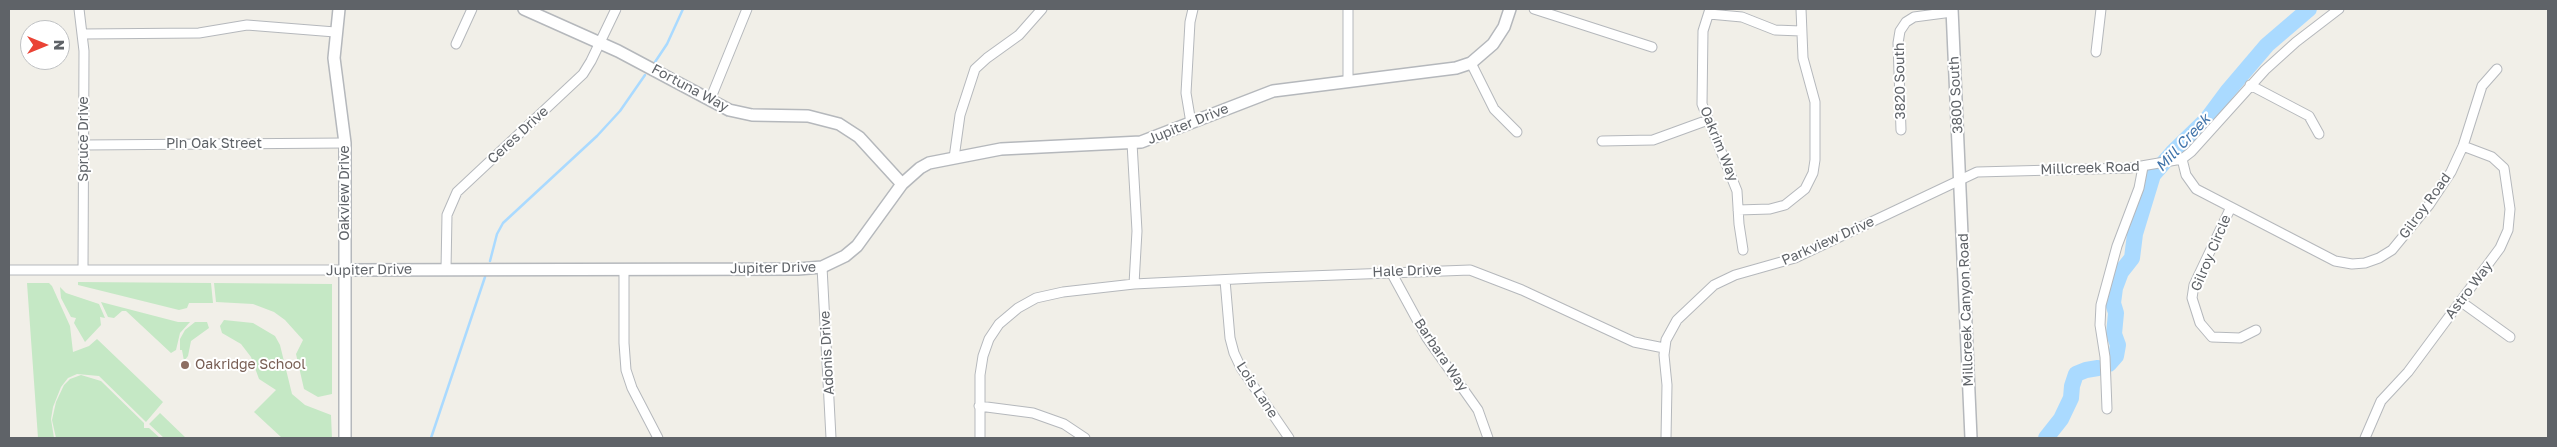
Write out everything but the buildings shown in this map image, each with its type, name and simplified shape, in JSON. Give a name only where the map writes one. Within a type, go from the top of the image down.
[{"type":"street","name":"Spruce Drive","points":[[79,9],[83,34],[83,270]]},
{"type":"street","name":"Oakview Drive","points":[[339,9],[335,32],[335,71],[345,143],[345,438]]},
{"type":"street","points":[[456,44],[472,9]]},
{"type":"street","name":"Fortuna Way","points":[[524,9],[600,43],[730,110],[745,114],[808,116],[838,124],[859,137],[902,184]]},
{"type":"street","name":"Ceres Drive","points":[[446,269],[447,215],[457,192],[583,74],[616,9]]},
{"type":"street","points":[[710,100],[748,9]]},
{"type":"street","points":[[954,158],[957,124],[972,74],[983,61],[1026,28],[1042,9]]},
{"type":"street","points":[[1191,123],[1186,93],[1190,22],[1194,9]]},
{"type":"street","points":[[1348,9],[1348,80]]},
{"type":"street","name":"Jupiter Drive","points":[[9,270],[798,269],[822,267],[839,259],[857,246],[902,184],[920,168],[954,158],[1016,147],[1132,143],[1150,140],[1273,91],[1348,80],[1436,71],[1472,63],[1493,44],[1504,27],[1510,9]]},
{"type":"street","points":[[1534,9],[1652,47]]},
{"type":"street","points":[[1738,210],[1770,209],[1785,205],[1804,189],[1812,173],[1815,160],[1815,102],[1804,64],[1801,9]]},
{"type":"street","points":[[2096,52],[2102,9]]},
{"type":"street","name":"Millcreek Road","points":[[1961,181],[1977,172],[2143,167],[2170,163],[2182,159],[2191,152],[2250,85],[2296,42],[2339,9]]},
{"type":"street","name":"3820 South","points":[[1901,130],[1898,43],[1900,31],[1906,22],[1914,16],[1952,10]]},
{"type":"street","name":"3800 South","points":[[1952,10],[1961,181]]},
{"type":"street","points":[[1709,11],[1742,17],[1775,30],[1801,32]]},
{"type":"street","name":"Oakrim Way","points":[[1709,11],[1703,30],[1702,104],[1735,182],[1743,250]]},
{"type":"street","points":[[83,34],[198,33],[247,25],[335,32]]},
{"type":"street","points":[[1472,63],[1494,109],[1517,132]]},
{"type":"street","name":"Gilroy Road","points":[[2182,159],[2186,175],[2196,189],[2335,261],[2352,264],[2365,263],[2386,254],[2404,237],[2446,178],[2463,146],[2482,86],[2497,69]]},
{"type":"street","points":[[2250,85],[2309,116],[2319,134]]},
{"type":"street","points":[[1602,141],[1653,140],[1708,120]]},
{"type":"street","name":"Pin Oak Street","points":[[84,145],[345,143]]},
{"type":"street","points":[[1132,143],[1137,231],[1134,284]]},
{"type":"street","name":"Astro Way","points":[[2365,438],[2381,401],[2408,372],[2503,242],[2510,219],[2504,168],[2492,156],[2463,146]]},
{"type":"street","points":[[2107,408],[2105,357],[2100,325],[2101,305],[2117,246],[2139,188],[2143,167]]},
{"type":"street","name":"Parkview Drive","points":[[1666,438],[1664,348],[1669,333],[1677,320],[1703,294],[1720,281],[1795,258],[1961,181]]},
{"type":"street","name":"Millcreek Canyon Road","points":[[1961,181],[1971,438]]},
{"type":"street","name":"Gilroy Circle","points":[[2231,207],[2194,285],[2192,294],[2194,308],[2202,327],[2212,336],[2235,339],[2256,330]]},
{"type":"street","name":"Adonis Drive","points":[[822,267],[831,438]]},
{"type":"street","points":[[624,269],[626,370],[632,388],[658,438]]},
{"type":"street","name":"Hale Drive","points":[[980,438],[979,406],[983,356],[994,331],[1008,315],[1036,298],[1054,293],[1134,284],[1461,269],[1478,271],[1634,342],[1664,348]]},
{"type":"street","name":"Barbara Way","points":[[1391,272],[1427,338],[1478,410],[1488,438]]},
{"type":"street","name":"Lois Lane","points":[[1225,280],[1230,338],[1234,353],[1241,368],[1289,438]]},
{"type":"street","points":[[2460,301],[2510,337]]},
{"type":"street","points":[[979,406],[1033,413],[1064,424],[1085,438]]},
{"type":"green space","points":[[78,282],[211,283],[213,303],[189,303],[187,308],[179,310],[78,285]]},
{"type":"green space","points":[[27,283],[49,283],[52,286],[70,326],[73,352],[89,346],[97,339],[163,402],[146,422],[99,376],[77,374],[68,378],[61,387],[53,407],[51,419],[54,438],[38,438]]},
{"type":"green space","points":[[214,283],[332,284],[332,394],[318,397],[304,389],[296,354],[303,340],[285,320],[274,312],[253,304],[216,302]]},
{"type":"green space","points":[[60,287],[66,293],[99,304],[105,318],[100,317],[101,325],[85,342],[74,323],[76,318],[71,317],[61,298]]},
{"type":"green space","points":[[101,302],[178,322],[190,322],[180,333],[176,350],[171,353],[126,311],[122,311],[114,318],[108,317]]},
{"type":"green space","points":[[224,320],[253,323],[275,336],[280,345],[292,394],[305,405],[331,415],[332,438],[282,438],[254,412],[276,390],[259,379],[251,357],[241,344],[222,333],[220,326]]},
{"type":"green space","points":[[195,322],[207,322],[209,328],[191,341],[188,356],[184,361],[182,350],[180,350],[180,339],[185,330]]},
{"type":"green space","points":[[81,375],[101,381],[144,423],[144,428],[149,428],[160,438],[56,438],[52,420],[56,402],[64,385],[70,379]]},
{"type":"green space","points":[[160,413],[186,438],[164,438],[149,424]]},
{"type":"waterway","points":[[655,62],[667,44],[683,9]]},
{"type":"waterway","name":"Mill Creek","points":[[2109,364],[2116,356],[2118,345],[2114,334],[2116,313],[2113,303],[2115,288],[2121,272],[2132,258],[2135,234],[2153,175],[2173,152],[2207,119],[2267,45],[2309,9]]},
{"type":"waterway","points":[[490,261],[497,234],[503,223],[597,136],[620,111],[645,75]]},
{"type":"waterway","points":[[431,438],[485,277]]},
{"type":"waterway","name":"Mill Creek","points":[[2046,438],[2061,419],[2071,398],[2076,374],[2098,368]]},
{"type":"place","name":"Oakridge School","points":[[185,365]]}]
